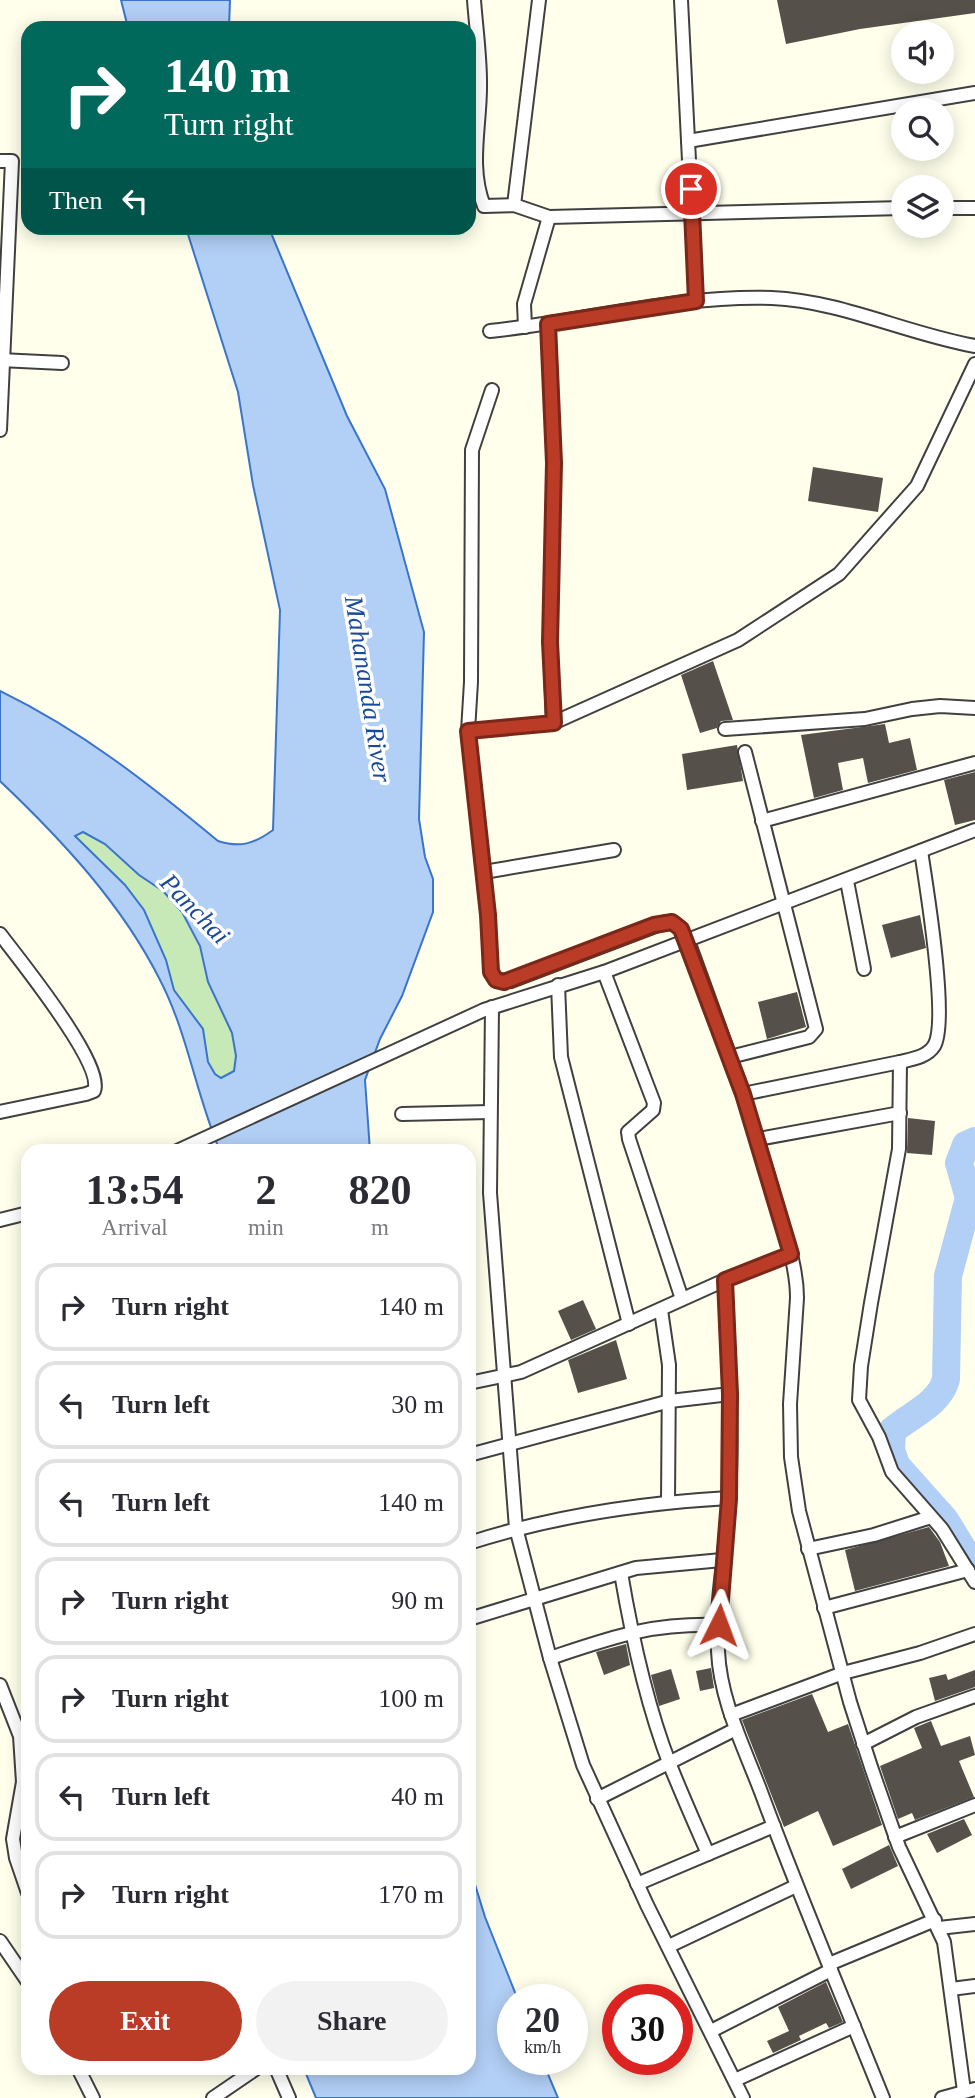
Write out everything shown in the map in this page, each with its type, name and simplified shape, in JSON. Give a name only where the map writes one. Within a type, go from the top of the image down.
[{"type":"street","points":[[474,0],[476,21]]},
{"type":"street","points":[[514,205],[539,0]]},
{"type":"street","points":[[681,0],[696,301]]},
{"type":"street","points":[[476,28],[480,83],[476,139]]},
{"type":"street","points":[[688,141],[975,93]]},
{"type":"street","points":[[0,161],[12,161],[4,251],[0,430]]},
{"type":"street","points":[[476,166],[478,193],[484,206],[514,205],[549,217],[891,208]]},
{"type":"street","points":[[954,208],[975,208]]},
{"type":"street","points":[[525,327],[524,304],[549,217]]},
{"type":"street","points":[[490,331],[696,301],[774,298],[821,306],[947,341],[975,346]]},
{"type":"street","points":[[548,324],[554,463],[550,642],[554,723]]},
{"type":"street","points":[[2,360],[62,363]]},
{"type":"street","points":[[468,731],[554,723],[738,640],[839,574],[917,486],[975,364]]},
{"type":"street","points":[[492,390],[472,450],[468,731],[484,872],[491,972],[496,980],[511,981],[666,922],[677,925],[688,941],[758,1139],[791,1254],[797,1290],[790,1404],[791,1457],[799,1511],[863,1744],[895,1837],[937,1924],[970,2090],[942,2098]]},
{"type":"street","points":[[725,729],[865,719],[940,706],[975,708]]},
{"type":"street","points":[[730,1057],[809,1037],[816,1030],[745,752]]},
{"type":"street","points":[[762,821],[975,763]]},
{"type":"street","points":[[192,1144],[479,1012],[604,972],[975,831]]},
{"type":"street","points":[[484,872],[614,850]]},
{"type":"street","points":[[743,1094],[900,1062],[927,1053],[934,1046],[938,1034],[939,1000],[921,851]]},
{"type":"street","points":[[847,881],[864,969]]},
{"type":"street","points":[[0,934],[40,985],[69,1030],[93,1068],[96,1085],[94,1091],[86,1094],[0,1112]]},
{"type":"street","points":[[604,972],[654,1103],[653,1110],[628,1132],[681,1300]]},
{"type":"street","points":[[558,985],[561,1057],[629,1324]]},
{"type":"street","points":[[492,1007],[490,1193],[516,1528],[533,1598],[583,1765],[597,1800],[743,2098]]},
{"type":"street","points":[[900,1062],[899,1149],[871,1303],[861,1366],[859,1400],[879,1437],[892,1472],[931,1517],[975,1582]]},
{"type":"street","points":[[402,1114],[490,1112]]},
{"type":"street","points":[[758,1139],[900,1113]]},
{"type":"street","points":[[0,1220],[21,1215]]},
{"type":"street","points":[[476,1382],[521,1372],[725,1280],[791,1254]]},
{"type":"street","points":[[725,1280],[730,1394],[729,1499],[718,1652],[736,1729],[796,1886],[883,2098]]},
{"type":"street","points":[[661,1310],[669,1365],[668,1502]]},
{"type":"street","points":[[476,1453],[670,1401],[730,1394]]},
{"type":"street","points":[[476,1541],[516,1528],[668,1502],[729,1499]]},
{"type":"street","points":[[808,1549],[874,1535],[931,1517]]},
{"type":"street","points":[[476,1617],[636,1569],[723,1560]]},
{"type":"street","points":[[824,1608],[968,1570]]},
{"type":"street","points":[[621,1573],[631,1631],[669,1763],[708,1854]]},
{"type":"street","points":[[550,1658],[631,1631],[668,1625],[719,1625]]},
{"type":"street","points":[[731,1715],[843,1673],[920,1653],[975,1634]]},
{"type":"street","points":[[0,1685],[7,1718],[21,1750]]},
{"type":"street","points":[[863,1744],[916,1717],[975,1696]]},
{"type":"street","points":[[597,1800],[736,1729]]},
{"type":"street","points":[[21,1804],[13,1839],[21,1872]]},
{"type":"street","points":[[895,1837],[975,1805]]},
{"type":"street","points":[[638,1884],[774,1826]]},
{"type":"street","points":[[669,1946],[796,1886]]},
{"type":"street","points":[[710,2031],[830,1967],[937,1924],[975,1924]]},
{"type":"street","points":[[0,1941],[21,1972]]},
{"type":"street","points":[[951,1989],[975,1986]]},
{"type":"street","points":[[735,2080],[853,2026]]},
{"type":"street","points":[[82,2075],[93,2098]]},
{"type":"street","points":[[213,2098],[247,2075]]},
{"type":"street","points":[[279,2075],[289,2098]]},
{"type":"green space","points":[[83,832],[105,844],[139,875],[163,891],[182,912],[200,946],[208,982],[232,1033],[236,1056],[234,1071],[221,1078],[215,1074],[208,1062],[203,1028],[174,990],[144,910],[75,836]]},
{"type":"water","points":[[121,0],[230,0],[229,21],[126,21]]},
{"type":"water","points":[[188,235],[272,235],[347,416],[385,489],[424,632],[419,819],[425,857],[433,879],[433,912],[402,996],[380,1039],[365,1080],[370,1144],[217,1144],[178,1022],[145,952],[89,874],[0,781],[0,691],[59,723],[114,759],[218,841],[247,843],[273,830],[280,610],[253,485],[238,392]],"holes":[[[83,832],[105,844],[139,875],[163,891],[182,912],[200,946],[208,982],[232,1033],[236,1056],[234,1071],[221,1078],[215,1074],[208,1062],[203,1029],[174,990],[166,960],[144,910],[125,885],[75,836]]]},
{"type":"water","points":[[476,1888],[512,1984],[497,1984],[497,2075],[548,2075],[558,2098],[316,2098],[306,2075],[476,2075]]},
{"type":"building","points":[[777,0],[975,0],[975,13],[918,21],[891,21],[891,25],[786,44]]},
{"type":"building","points":[[813,467],[883,478],[878,512],[808,501]]},
{"type":"building","points":[[713,661],[733,720],[721,721],[717,728],[700,733],[681,675]]},
{"type":"building","points":[[885,724],[889,743],[910,738],[917,770],[868,783],[863,758],[838,763],[843,790],[814,798],[801,735]]},
{"type":"building","points":[[737,745],[743,781],[687,790],[682,754]]},
{"type":"building","points":[[975,772],[975,820],[955,825],[944,780]]},
{"type":"building","points":[[920,915],[926,948],[891,958],[882,925]]},
{"type":"building","points":[[797,992],[806,1027],[767,1039],[758,1002]]},
{"type":"building","points":[[908,1118],[935,1121],[932,1155],[907,1153]]},
{"type":"building","points":[[583,1300],[596,1329],[571,1340],[558,1311]]},
{"type":"building","points":[[616,1340],[627,1379],[578,1393],[568,1360]]},
{"type":"building","points":[[929,1527],[940,1542],[949,1566],[855,1591],[845,1550]]},
{"type":"building","points":[[626,1644],[630,1665],[604,1675],[596,1652]]},
{"type":"building","points":[[711,1668],[714,1688],[700,1691],[696,1671]]},
{"type":"building","points":[[671,1669],[680,1699],[659,1706],[651,1675]]},
{"type":"building","points":[[975,1670],[975,1687],[935,1701],[929,1678],[946,1674],[948,1680]]},
{"type":"building","points":[[812,1694],[828,1732],[848,1724],[882,1825],[833,1846],[818,1811],[784,1827],[742,1720]]},
{"type":"building","points":[[931,1721],[941,1746],[970,1736],[975,1755],[959,1761],[974,1797],[915,1820],[912,1813],[898,1819],[880,1766],[922,1748],[914,1728]]},
{"type":"building","points":[[964,1819],[972,1835],[937,1853],[927,1834]]},
{"type":"building","points":[[889,1845],[898,1866],[851,1889],[842,1869]]},
{"type":"building","points":[[826,1982],[843,2022],[829,2028],[826,2023],[799,2036],[801,2040],[773,2053],[767,2041],[789,2031],[778,2007]]},
{"type":"waterway","points":[[975,1141],[966,1145],[959,1163],[969,1198],[948,1276],[946,1379],[943,1388],[931,1402],[892,1431],[891,1450],[896,1465],[945,1520],[975,1569]]},
{"type":"route","points":[[691,189],[696,301],[548,324],[554,463],[550,642],[554,723],[468,731],[484,872],[491,972],[496,980],[511,981],[654,925],[672,922],[677,925],[688,941],[743,1094],[791,1254],[725,1280],[730,1394],[729,1499],[719,1625]]},
{"type":"water label","name":"Mahananda River","points":[[368,689]]},
{"type":"water label","name":"Panchai","points":[[195,909]]}]
